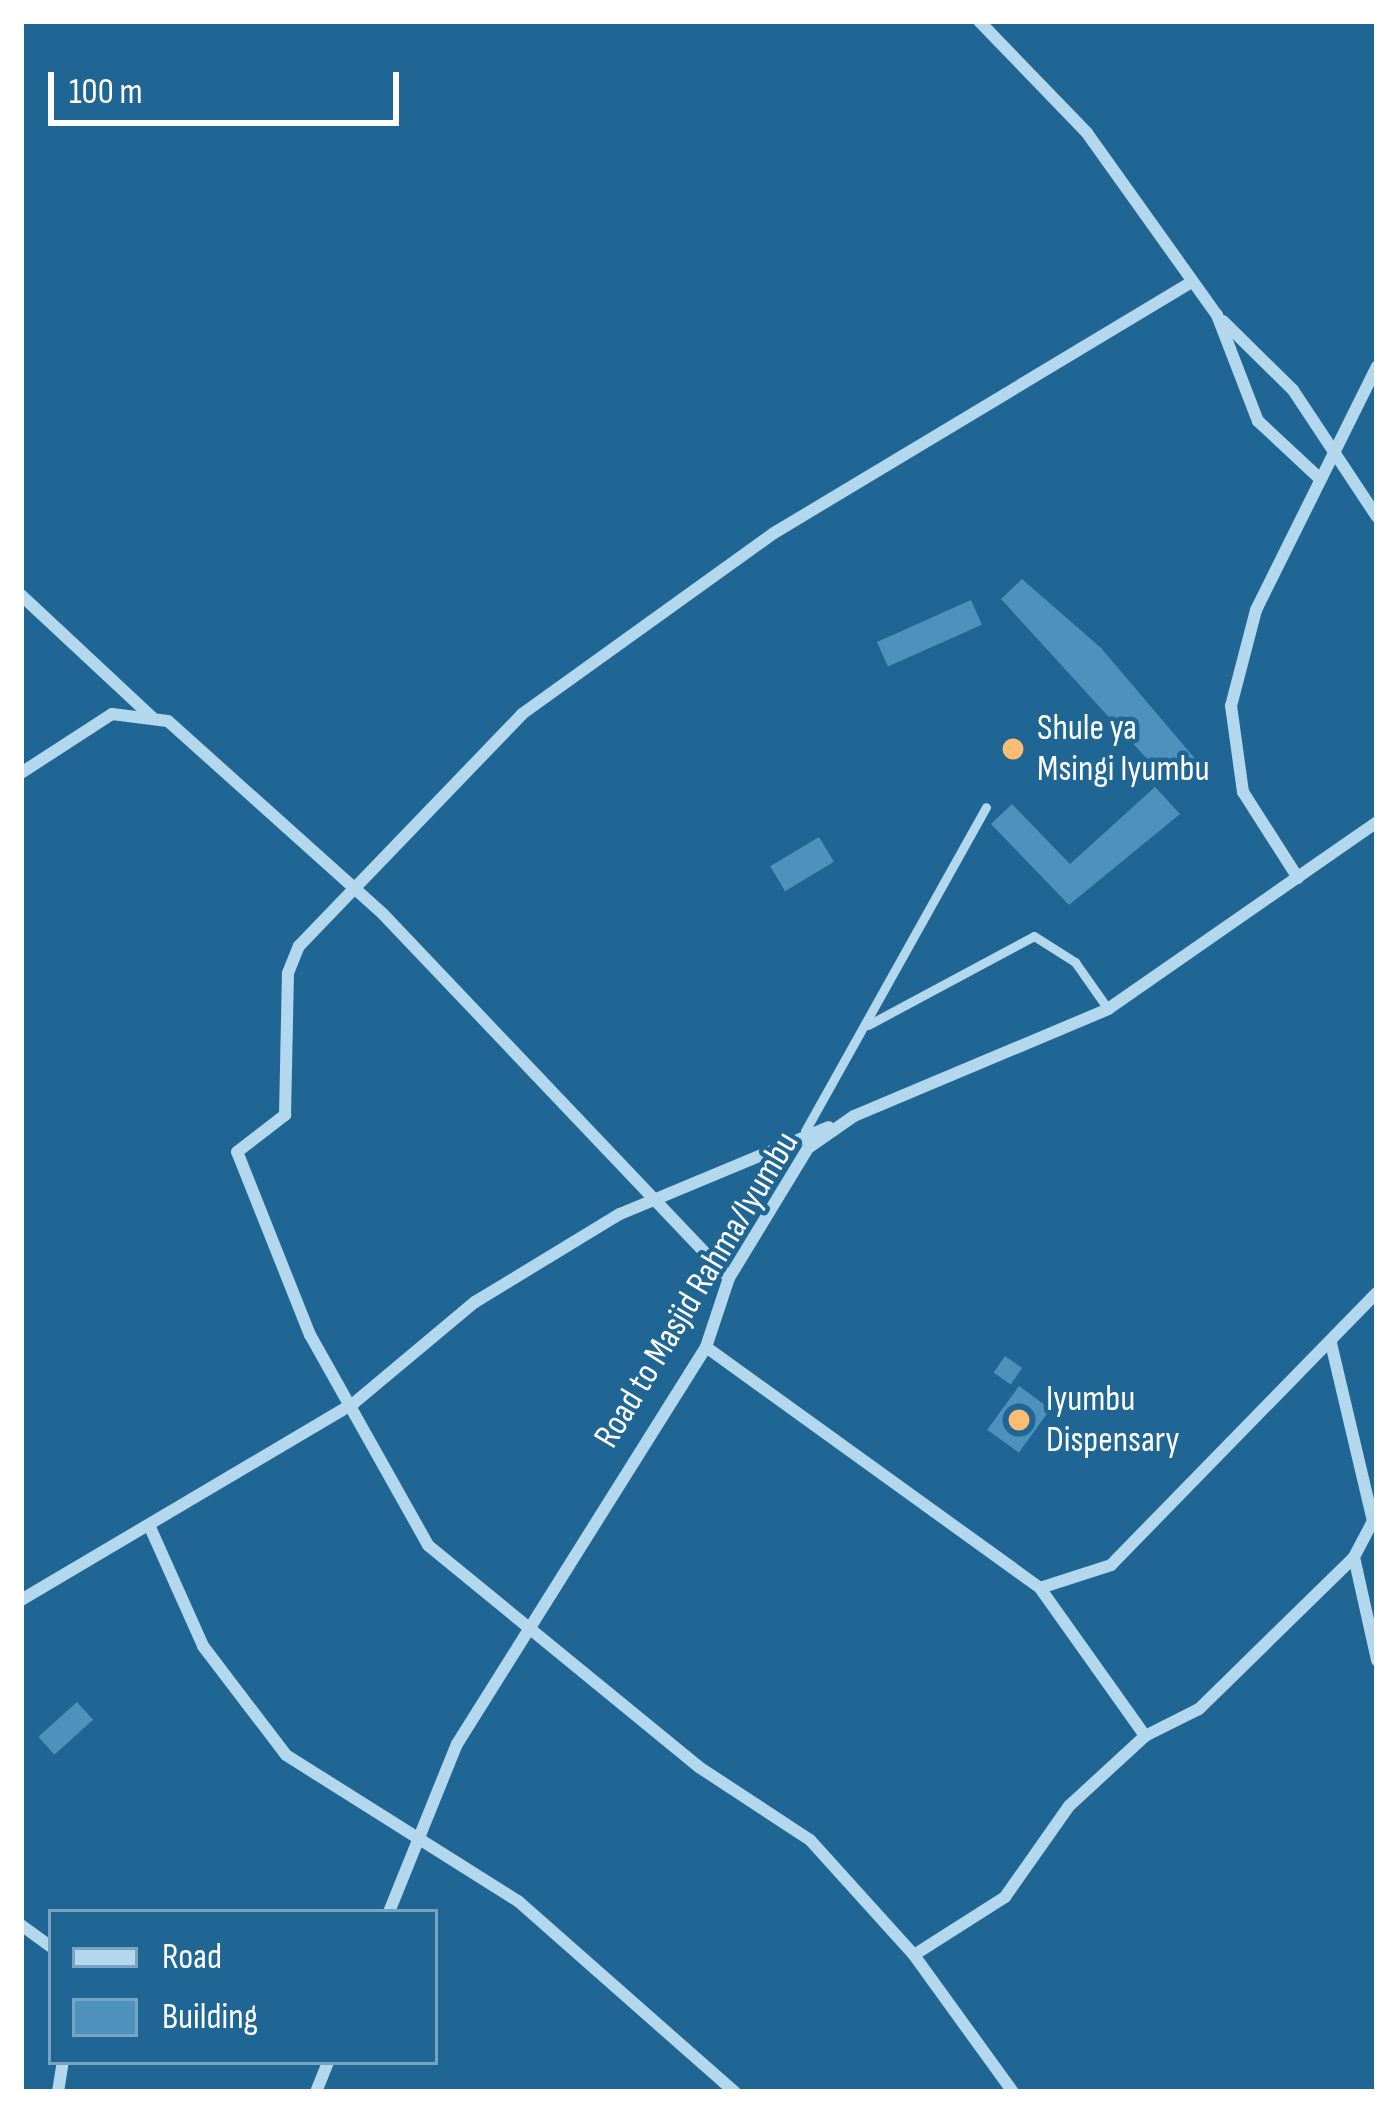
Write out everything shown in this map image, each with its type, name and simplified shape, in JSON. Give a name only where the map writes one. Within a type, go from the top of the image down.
[{"type":"street","points":[[979,21],[1058,97],[1217,315],[1294,390],[1377,517]]},
{"type":"street","points":[[1013,2092],[914,1955],[792,1823],[528,1633],[428,1545],[354,1403],[310,1335],[237,1152],[286,1114],[291,959],[583,663],[774,533],[1192,282]]},
{"type":"street","points":[[1217,315],[1258,421],[1317,476]]},
{"type":"street","points":[[1298,878],[1243,792],[1231,706],[1256,610],[1317,476],[1377,366]]},
{"type":"street","points":[[21,595],[153,718],[357,889],[658,1197],[729,1278]]},
{"type":"street","points":[[21,772],[112,714],[153,718]]},
{"type":"street","name":"Road to Masjid Rahma/Iyumbu","points":[[390,1909],[457,1744],[706,1347],[729,1278],[832,1126],[1108,1009],[1377,822]]},
{"type":"street","points":[[21,1600],[354,1403],[476,1303],[658,1197],[805,1132],[832,1126]]},
{"type":"street","points":[[1040,1588],[1111,1565],[1377,1292]]},
{"type":"street","points":[[914,1955],[1005,1897],[1069,1806],[1145,1736],[1198,1709],[1354,1557],[1373,1521],[1331,1343]]},
{"type":"street","points":[[706,1347],[1040,1588],[1145,1736]]},
{"type":"street","points":[[149,1525],[202,1646],[286,1755],[416,1846],[518,1901],[592,1958],[735,2092]]},
{"type":"street","points":[[1354,1557],[1377,1660]]},
{"type":"street","points":[[21,1616],[37,1592]]},
{"type":"street","points":[[21,1925],[48,1945]]},
{"type":"lane","points":[[805,1132],[986,807]]},
{"type":"lane","points":[[863,1028],[1034,936],[1075,962],[1108,1009]]},
{"type":"building","points":[[1022,579],[1101,648],[1197,761],[1170,784],[1001,599]]},
{"type":"building","points":[[971,600],[982,625],[888,667],[877,642]]},
{"type":"building","points":[[1155,787],[1180,814],[1069,905],[991,824],[1012,804],[1070,864]]},
{"type":"building","points":[[819,837],[834,862],[785,891],[770,866]]},
{"type":"building","points":[[1005,1356],[1022,1368],[1011,1384],[994,1372]]},
{"type":"building","name":"Iyumbu Dispensary","points":[[1019,1386],[1051,1409],[1019,1453],[987,1430]]},
{"type":"building","points":[[77,1702],[93,1720],[54,1755],[38,1737]]},
{"type":"place","name":"Shule ya Msingi Iyumbu","points":[[1013,749]]},
{"type":"place","name":"Iyumbu Dispensary","points":[[1019,1420]]}]
